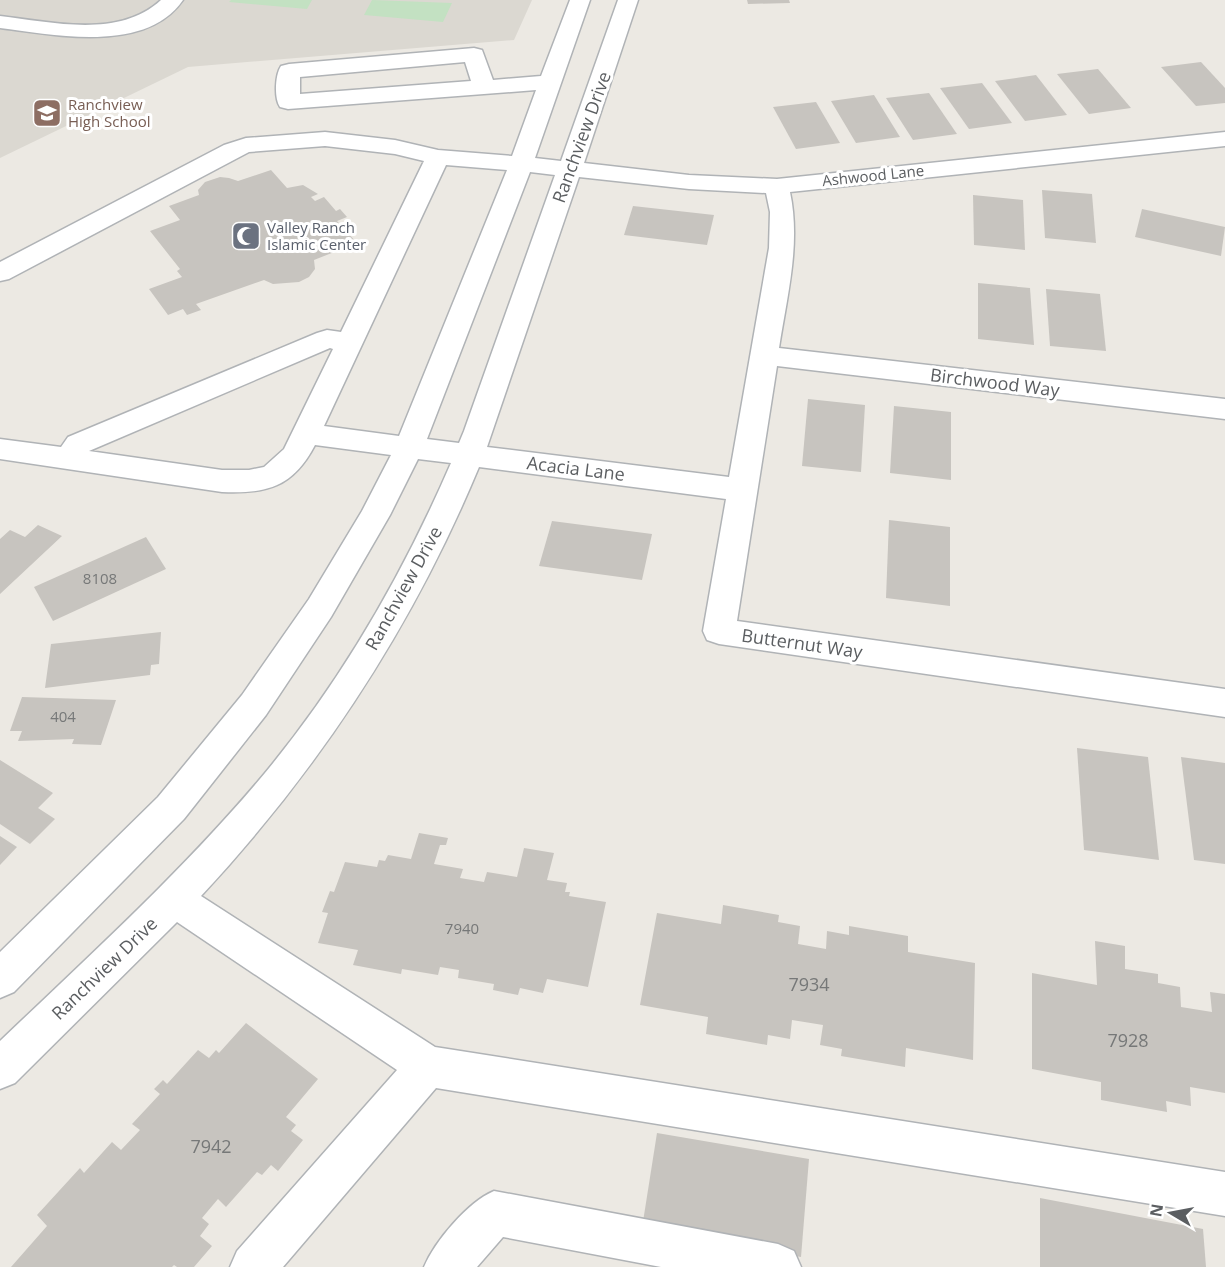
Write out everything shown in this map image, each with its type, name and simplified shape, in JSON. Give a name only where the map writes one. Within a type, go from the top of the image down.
[{"type":"street","points":[[0,22],[107,30],[132,26],[152,19],[167,8],[173,0]]},
{"type":"street","points":[[0,979],[171,808],[254,705],[320,608],[375,515],[410,446],[521,164],[580,0]]},
{"type":"street","name":"Ranchview Drive","points":[[0,1070],[174,899],[279,781],[345,688],[394,609],[439,525],[470,455],[569,169],[597,96],[628,0]]},
{"type":"street","points":[[484,87],[474,55],[289,71],[288,102],[550,82]]},
{"type":"street","name":"Ashwood Lane","points":[[0,273],[232,150],[246,145],[325,139],[395,147],[438,157],[688,182],[777,186],[1225,139]]},
{"type":"street","points":[[0,449],[222,481],[253,482],[273,475],[289,464],[306,434],[438,157]]},
{"type":"street","name":"Butternut Way","points":[[777,186],[782,212],[782,248],[719,631],[1225,703]]},
{"type":"street","points":[[69,459],[78,444],[327,339],[350,342]]},
{"type":"street","name":"Birchwood Way","points":[[764,355],[1225,409]]},
{"type":"street","name":"Acacia Lane","points":[[306,434],[742,490]]},
{"type":"street","points":[[174,899],[428,1066],[1225,1194]]},
{"type":"street","points":[[253,1267],[428,1066]]},
{"type":"street","points":[[447,1267],[494,1213],[778,1267]]},
{"type":"shaded area","name":"Ranchview High School","points":[[0,0],[532,0],[514,40],[188,67],[0,158]]},
{"type":"green space","points":[[231,0],[312,0],[307,9],[229,2]]},
{"type":"green space","points":[[372,0],[452,3],[443,22],[364,15]]},
{"type":"building","points":[[747,0],[789,0],[790,3],[748,4]]},
{"type":"building","points":[[1201,62],[1225,88],[1225,103],[1196,106],[1161,67]]},
{"type":"building","points":[[1098,69],[1131,108],[1089,114],[1057,74]]},
{"type":"building","points":[[1036,75],[1067,115],[1025,121],[995,81]]},
{"type":"building","points":[[982,83],[1012,123],[969,129],[940,88]]},
{"type":"building","points":[[929,93],[957,134],[913,140],[886,98]]},
{"type":"building","points":[[874,95],[900,137],[856,143],[831,101]]},
{"type":"building","points":[[816,102],[840,143],[796,149],[773,107]]},
{"type":"building","points":[[271,170],[287,188],[303,185],[318,194],[311,197],[315,201],[324,197],[336,211],[340,209],[347,217],[337,221],[357,243],[314,260],[315,269],[309,277],[299,282],[273,284],[264,280],[196,304],[201,310],[187,315],[183,309],[168,315],[149,289],[182,277],[177,271],[180,269],[150,231],[180,220],[169,206],[199,195],[198,190],[205,182],[220,177],[238,181]]},
{"type":"building","points":[[1042,190],[1092,194],[1096,243],[1045,238]]},
{"type":"building","points":[[973,195],[1023,200],[1025,250],[974,245]]},
{"type":"building","points":[[633,206],[714,215],[707,245],[624,235]]},
{"type":"building","points":[[1142,209],[1225,227],[1221,256],[1135,237]]},
{"type":"building","points":[[978,283],[1030,288],[1034,345],[978,339]]},
{"type":"building","points":[[1046,289],[1100,294],[1106,351],[1050,346]]},
{"type":"building","points":[[808,399],[865,405],[861,472],[802,466]]},
{"type":"building","points":[[894,406],[951,412],[951,480],[890,473]]},
{"type":"building","points":[[889,520],[950,527],[950,606],[886,598]]},
{"type":"building","points":[[552,521],[652,534],[642,580],[539,566]]},
{"type":"building","points":[[38,525],[62,536],[0,594],[0,539],[10,530],[25,537]]},
{"type":"building","points":[[146,537],[166,569],[53,621],[34,587]]},
{"type":"building","points":[[161,632],[159,664],[151,665],[150,675],[45,688],[51,644]]},
{"type":"building","points":[[22,697],[116,700],[101,745],[72,744],[74,739],[18,741],[22,731],[10,731]]},
{"type":"building","points":[[1077,748],[1148,757],[1159,860],[1084,850]]},
{"type":"building","points":[[1181,757],[1225,763],[1225,864],[1194,860]]},
{"type":"building","points":[[0,760],[53,793],[38,808],[55,819],[30,844],[0,824]]},
{"type":"building","points":[[419,833],[448,838],[446,845],[440,845],[434,864],[463,869],[460,878],[484,882],[487,872],[517,877],[524,848],[554,853],[547,880],[567,883],[565,892],[570,892],[569,896],[606,902],[588,987],[547,979],[543,993],[520,988],[518,995],[493,990],[494,984],[458,978],[459,970],[440,967],[438,975],[402,969],[401,974],[353,965],[358,950],[318,943],[328,913],[322,912],[330,891],[334,892],[345,862],[377,867],[379,860],[385,861],[388,855],[411,859]]},
{"type":"building","points":[[0,836],[17,847],[0,865]]},
{"type":"building","points":[[723,905],[779,915],[778,922],[800,926],[798,944],[826,949],[827,931],[849,935],[849,926],[908,936],[908,952],[975,963],[973,1060],[906,1048],[905,1067],[841,1056],[842,1049],[820,1045],[823,1025],[792,1020],[790,1039],[768,1035],[767,1045],[706,1034],[708,1017],[640,1005],[657,913],[721,924]]},
{"type":"building","points":[[1095,941],[1125,946],[1125,969],[1158,974],[1158,983],[1180,987],[1181,1007],[1212,1012],[1210,992],[1225,994],[1225,1093],[1190,1087],[1191,1106],[1166,1101],[1167,1112],[1101,1100],[1101,1082],[1032,1069],[1032,973],[1097,985]]},
{"type":"building","points":[[246,1023],[318,1079],[286,1117],[296,1125],[291,1131],[303,1140],[278,1171],[271,1165],[262,1175],[257,1172],[226,1207],[218,1199],[202,1218],[209,1224],[200,1236],[212,1246],[194,1267],[174,1265],[172,1267],[11,1267],[47,1226],[37,1215],[80,1168],[84,1173],[112,1142],[121,1150],[140,1130],[132,1124],[160,1094],[154,1089],[163,1080],[167,1084],[198,1050],[209,1058],[216,1050],[219,1053]]},
{"type":"building","points":[[657,1133],[809,1159],[801,1257],[642,1228]]},
{"type":"building","points":[[1040,1198],[1203,1229],[1206,1267],[1040,1267]]},
{"type":"place","name":"Ranchview High School","points":[[47,113]]},
{"type":"place","name":"Valley Ranch Islamic Center","points":[[246,236]]}]
